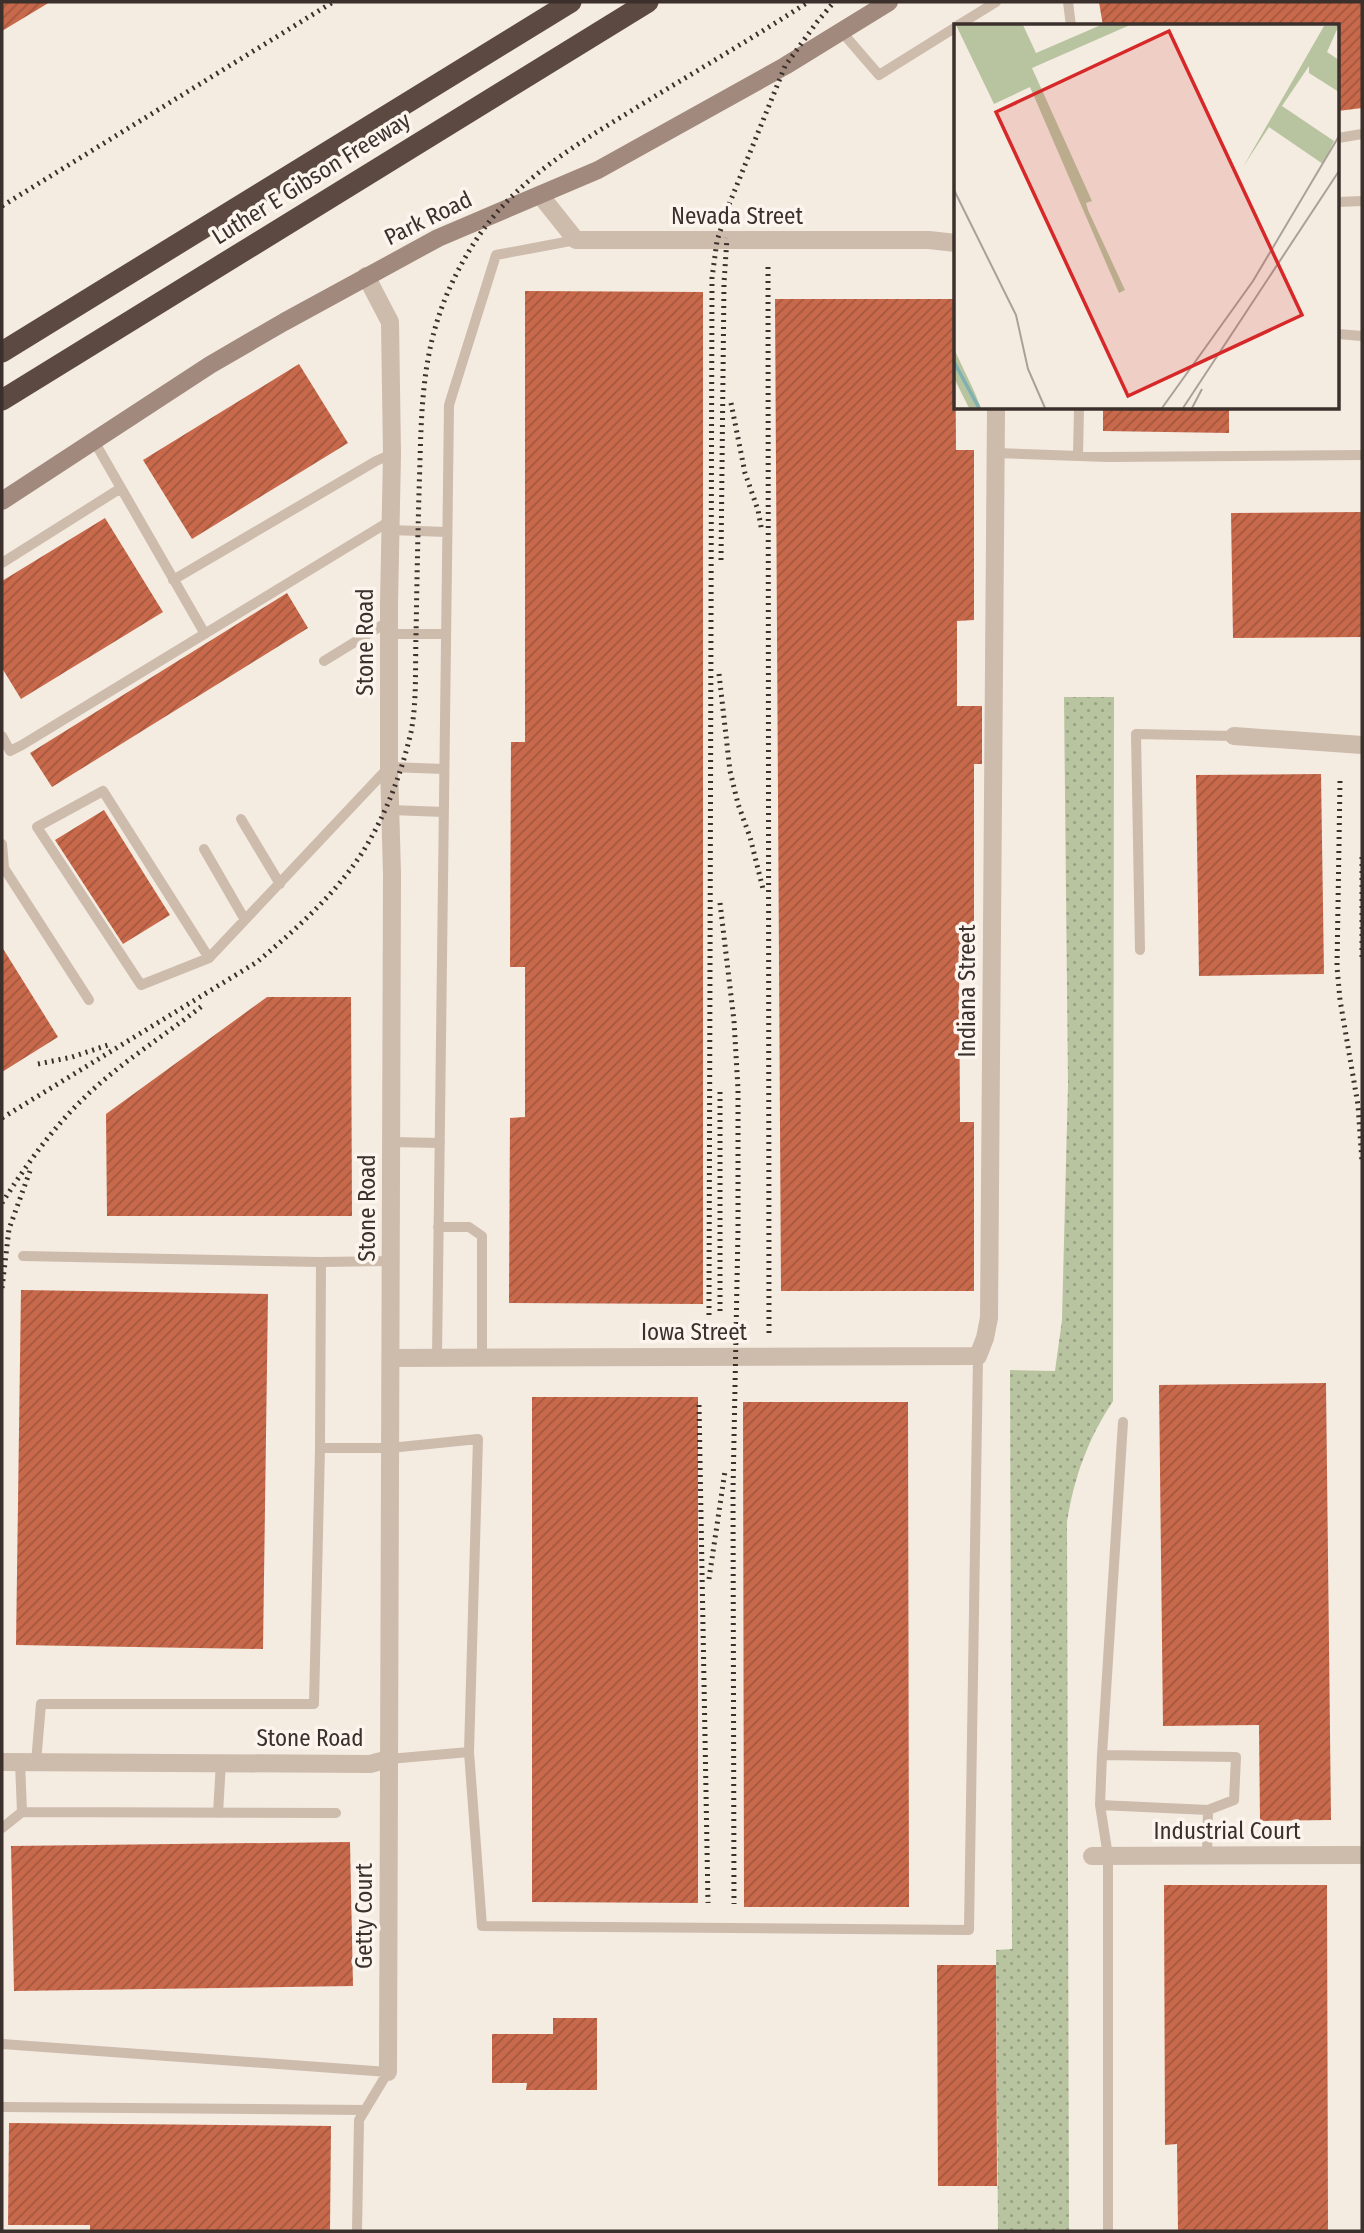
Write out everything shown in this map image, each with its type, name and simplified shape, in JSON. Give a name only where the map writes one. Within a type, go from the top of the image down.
[{"type":"highway","name":"Luther E Gibson Freeway","points":[[2,352],[571,2]]},
{"type":"highway","name":"Luther E Gibson Freeway","points":[[2,400],[648,2]]},
{"type":"street","name":"Park Road","points":[[2,501],[210,365],[366,276],[438,238],[598,170],[646,145],[785,66],[889,2]]},
{"type":"street","points":[[540,195],[576,240]]},
{"type":"street","name":"Nevada Street","points":[[576,240],[929,240],[954,243]]},
{"type":"street","name":"Stone Road","points":[[19,1762],[370,1763],[390,1759],[390,322],[366,276]]},
{"type":"street","points":[[995,453],[996,410]]},
{"type":"street","name":"Indiana Street","points":[[978,1356],[989,1318],[995,453]]},
{"type":"street","points":[[1234,736],[1362,744]]},
{"type":"street","name":"Iowa Street","points":[[391,1357],[978,1356]]},
{"type":"street","name":"Getty Court","points":[[388,2072],[390,1759]]},
{"type":"street","name":"Industrial Court","points":[[1100,1856],[1362,1855]]},
{"type":"lane","points":[[960,24],[996,2]]},
{"type":"lane","points":[[1068,2],[1071,24]]},
{"type":"lane","points":[[841,31],[879,75],[954,28]]},
{"type":"lane","points":[[1340,138],[1362,134]]},
{"type":"lane","points":[[1340,202],[1362,201]]},
{"type":"lane","points":[[437,1357],[449,405],[496,255],[576,240]]},
{"type":"lane","points":[[1340,334],[1362,335]]},
{"type":"lane","points":[[1078,456],[1079,410]]},
{"type":"lane","points":[[94,441],[205,634]]},
{"type":"lane","points":[[995,453],[1078,456],[1362,455]]},
{"type":"lane","points":[[173,580],[392,454]]},
{"type":"lane","points":[[4,557],[121,488]]},
{"type":"lane","points":[[2,736],[10,751],[390,526],[447,532]]},
{"type":"lane","points":[[324,661],[389,628],[446,634]]},
{"type":"lane","points":[[1140,950],[1136,734],[1234,736]]},
{"type":"lane","points":[[209,958],[103,791],[37,827],[141,985],[209,958],[389,767],[444,769]]},
{"type":"lane","points":[[391,810],[444,812]]},
{"type":"lane","points":[[241,819],[280,884]]},
{"type":"lane","points":[[2,844],[4,868],[89,1000]]},
{"type":"lane","points":[[204,849],[245,920]]},
{"type":"lane","points":[[391,1142],[440,1143]]},
{"type":"lane","points":[[438,1227],[469,1227],[482,1236],[482,1357]]},
{"type":"lane","points":[[23,1256],[391,1261]]},
{"type":"lane","points":[[22,1812],[19,1762],[41,1704],[314,1704],[321,1262]]},
{"type":"lane","points":[[320,1448],[390,1448],[478,1439],[469,1752],[482,1926],[969,1930],[978,1356]]},
{"type":"lane","points":[[1108,2231],[1100,1856],[1102,1755],[1123,1422]]},
{"type":"lane","points":[[390,1759],[469,1752]]},
{"type":"lane","points":[[1101,1805],[1208,1810],[1234,1800],[1236,1757],[1102,1755]]},
{"type":"lane","points":[[218,1812],[221,1762]]},
{"type":"lane","points":[[1207,1855],[1208,1810]]},
{"type":"lane","points":[[2,1828],[22,1812],[336,1813]]},
{"type":"lane","points":[[2,2044],[388,2072],[359,2120],[357,2231]]},
{"type":"lane","points":[[2,2107],[365,2110]]},
{"type":"green space","points":[[1064,697],[1114,697],[1113,1401],[1083,1459],[1067,1522],[1069,2231],[998,2231],[996,1950],[1012,1949],[1010,1370],[1055,1371],[1062,1320],[1068,1085]]},
{"type":"building","points":[[2,2],[50,2],[2,31]]},
{"type":"building","points":[[1099,2],[1362,2],[1362,108],[1340,111],[1340,24],[1103,24]]},
{"type":"building","points":[[525,291],[703,292],[703,1304],[509,1303],[510,1118],[525,1117],[525,967],[510,967],[511,742],[525,742]]},
{"type":"building","points":[[775,299],[954,299],[956,450],[974,450],[974,620],[957,621],[957,706],[982,706],[982,764],[974,764],[974,956],[959,956],[960,1122],[974,1122],[974,1291],[781,1291]]},
{"type":"building","points":[[299,364],[348,443],[192,539],[143,460]]},
{"type":"building","points":[[1103,410],[1229,410],[1229,433],[1103,431]]},
{"type":"building","points":[[1362,512],[1362,637],[1233,638],[1231,513]]},
{"type":"building","points":[[105,518],[163,612],[21,699],[2,668],[2,581]]},
{"type":"building","points":[[287,593],[308,628],[52,787],[30,753]]},
{"type":"building","points":[[1321,774],[1324,974],[1199,976],[1196,775]]},
{"type":"building","points":[[104,810],[170,915],[123,944],[55,840]]},
{"type":"building","points":[[2,947],[58,1037],[2,1072]]},
{"type":"building","points":[[267,997],[351,997],[352,1216],[107,1216],[106,1114]]},
{"type":"building","points":[[21,1290],[268,1294],[263,1649],[16,1645]]},
{"type":"building","points":[[1326,1383],[1331,1820],[1260,1821],[1259,1725],[1163,1726],[1159,1385]]},
{"type":"building","points":[[532,1397],[698,1397],[698,1903],[532,1902]]},
{"type":"building","points":[[743,1402],[908,1402],[909,1907],[744,1907]]},
{"type":"building","points":[[350,1842],[353,1986],[14,1991],[11,1846]]},
{"type":"building","points":[[1164,1885],[1327,1885],[1328,2231],[1178,2231],[1177,2144],[1165,2145]]},
{"type":"building","points":[[937,1965],[996,1965],[997,2186],[938,2186]]},
{"type":"building","points":[[553,2018],[597,2018],[597,2090],[526,2090],[527,2083],[492,2083],[492,2034],[553,2034]]},
{"type":"building","points":[[9,2123],[331,2126],[330,2231],[90,2231],[90,2225],[8,2225]]},
{"type":"railway","points":[[2,206],[333,2]]},
{"type":"railway","points":[[2,1118],[257,962],[311,914],[336,888],[358,859],[390,798],[413,721],[423,402],[430,348],[446,296],[458,270],[490,220],[508,200],[548,165],[808,2]]},
{"type":"railway","points":[[709,1315],[712,278],[717,241],[728,207],[785,66],[834,2]]},
{"type":"railway","points":[[721,560],[724,283],[727,238]]},
{"type":"railway","points":[[768,267],[769,1333]]},
{"type":"railway","points":[[731,403],[745,473],[758,510],[762,532]]},
{"type":"railway","points":[[719,674],[730,771],[763,889]]},
{"type":"railway","points":[[1340,781],[1337,967],[1358,1105],[1362,1162]]},
{"type":"railway","points":[[1362,857],[1362,961]]},
{"type":"railway","points":[[720,903],[734,1021],[738,1089],[733,1491],[734,1904]]},
{"type":"railway","points":[[2,1203],[39,1149],[82,1100],[202,1006]]},
{"type":"railway","points":[[38,1064],[72,1057],[111,1044]]},
{"type":"railway","points":[[720,1092],[720,1315]]},
{"type":"railway","points":[[2,1288],[9,1229],[30,1171]]},
{"type":"railway","points":[[699,1405],[708,1903]]},
{"type":"railway","points":[[709,1579],[725,1471]]}]
